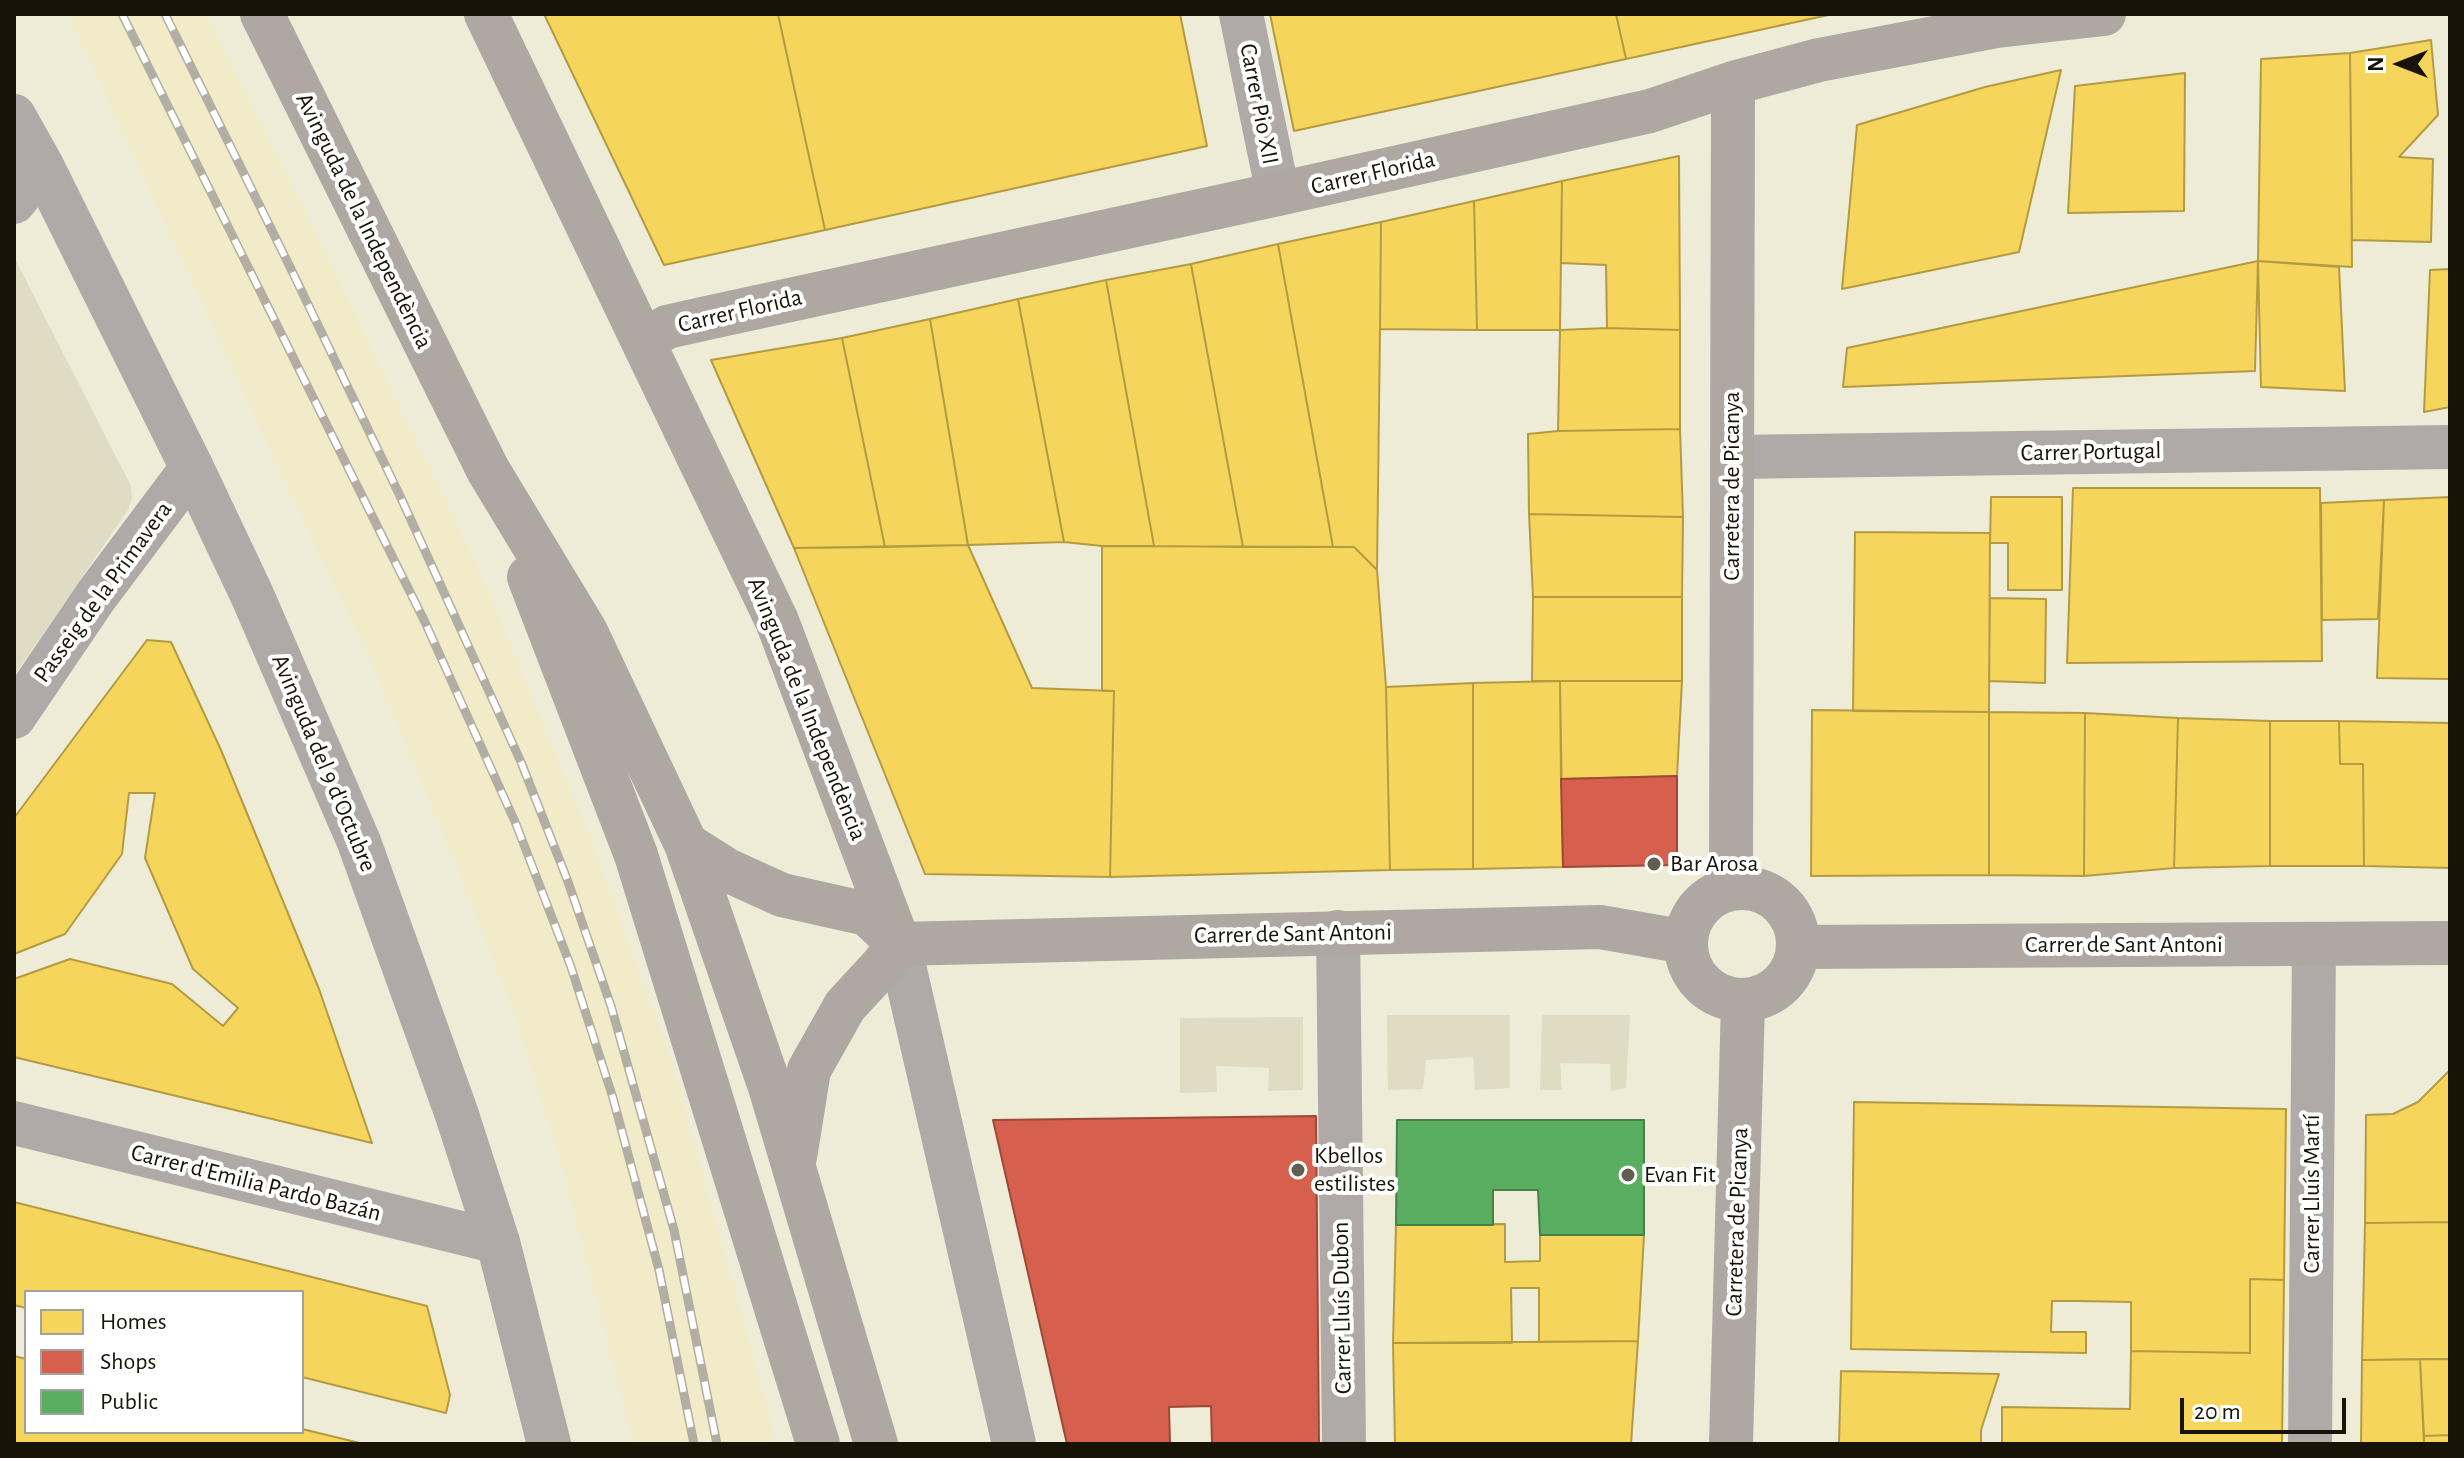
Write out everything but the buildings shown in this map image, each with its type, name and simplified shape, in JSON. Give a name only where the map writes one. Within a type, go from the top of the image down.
[{"type":"street","name":"Avinguda de la Independència","points":[[262,14],[488,470],[586,632],[686,844],[770,1087],[876,1444]]},
{"type":"street","name":"Avinguda de la Independència","points":[[486,14],[777,621],[899,944],[1014,1444]]},
{"type":"street","name":"Carrer Pio XII","points":[[1241,14],[1278,194]]},
{"type":"street","name":"Carrer Florida","points":[[644,341],[667,327],[1650,111],[1733,83],[1819,60],[1995,20],[2104,14]]},
{"type":"street","name":"Carretera de Picanya","points":[[1731,889],[1733,83]]},
{"type":"street","name":"Avinguda del 9 d'Octubre","points":[[14,116],[42,166],[192,468],[252,595],[359,842],[456,1112],[498,1242],[549,1444]]},
{"type":"street","points":[[14,202],[42,166]]},
{"type":"street","name":"Carrer Portugal","points":[[1732,457],[2450,447]]},
{"type":"street","name":"Passeig de la Primavera","points":[[14,717],[96,596],[192,468]]},
{"type":"street","name":"Avinguda de la Independència","points":[[488,470],[636,855],[818,1444]]},
{"type":"street","points":[[686,844],[727,870],[782,895],[867,914],[899,944],[845,1006],[809,1070],[794,1167]]},
{"type":"street","points":[[1748,888],[1765,892],[1779,902],[1790,914],[1799,947],[1788,979],[1768,994],[1743,1001],[1709,990],[1696,977],[1688,960],[1686,942],[1689,927],[1705,902],[1731,889],[1748,888]]},
{"type":"street","name":"Carrer de Sant Antoni","points":[[899,944],[1600,927],[1686,942]]},
{"type":"street","name":"Carrer Lluís Dubon","points":[[1338,932],[1344,1444]]},
{"type":"street","name":"Carrer de Sant Antoni","points":[[1799,947],[2450,943]]},
{"type":"street","name":"Carrer Lluís Martí","points":[[2310,1444],[2314,944]]},
{"type":"street","name":"Carretera de Picanya","points":[[1731,1444],[1743,1001]]},
{"type":"street","name":"Carrer d'Emilia Pardo Bazán","points":[[14,1123],[498,1242]]},
{"type":"shaded area","points":[[68,14],[206,14],[314,229],[483,579],[589,834],[670,1056],[772,1424],[774,1444],[633,1444],[564,1172],[516,1018],[451,852],[368,654]]},
{"type":"shaded area","points":[[14,257],[131,486],[132,499],[128,510],[14,676]]},
{"type":"shaded area","points":[[1387,1015],[1510,1015],[1510,1088],[1475,1090],[1473,1057],[1426,1060],[1423,1089],[1388,1090]]},
{"type":"shaded area","points":[[1542,1015],[1630,1015],[1626,1088],[1611,1091],[1610,1064],[1560,1063],[1562,1090],[1540,1090]]},
{"type":"shaded area","points":[[1303,1017],[1303,1090],[1268,1091],[1269,1068],[1216,1066],[1217,1092],[1180,1093],[1180,1018]]},
{"type":"railway","points":[[122,14],[424,620],[516,824],[571,967],[613,1098],[659,1270],[694,1444]]},
{"type":"railway","points":[[165,14],[401,498],[521,762],[567,879],[611,1006],[674,1230],[717,1444]]},
{"type":"place","name":"Bar Arosa","points":[[1654,864]]},
{"type":"place","name":"Kbellos estilistes","points":[[1298,1170]]},
{"type":"place","name":"Evan Fit","points":[[1628,1175]]}]
